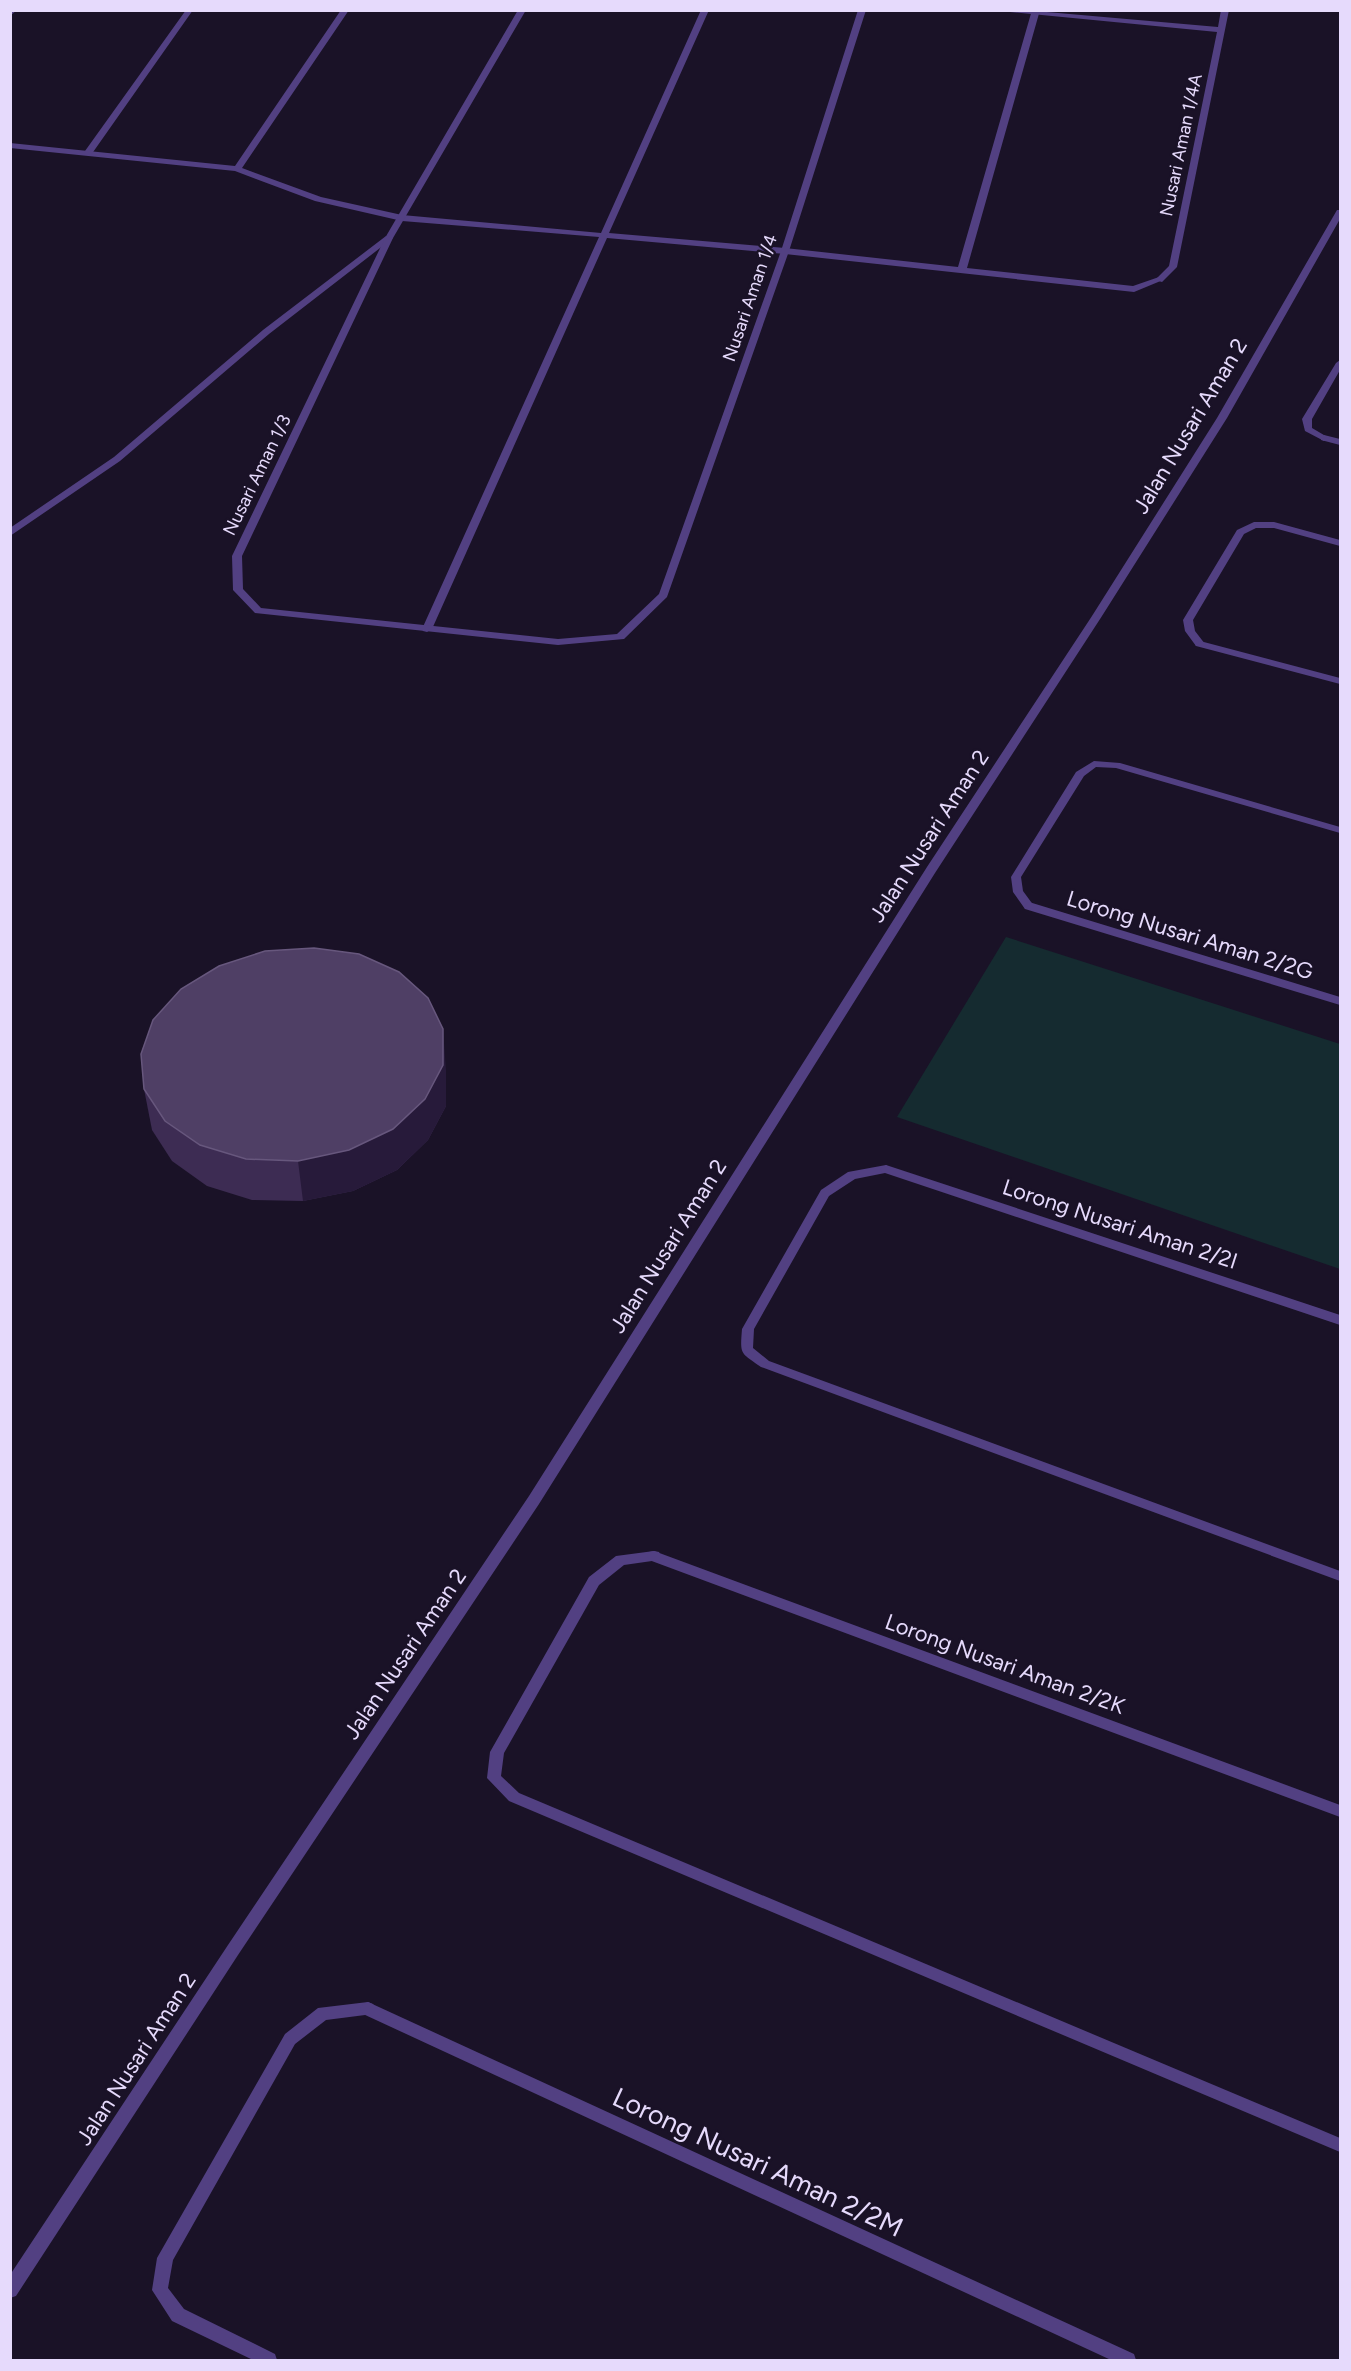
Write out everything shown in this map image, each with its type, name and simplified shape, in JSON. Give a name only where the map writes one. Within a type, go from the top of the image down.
[{"type":"street","points":[[10,14],[14,10]]},
{"type":"street","points":[[88,153],[190,10]]},
{"type":"street","points":[[237,169],[345,10]]},
{"type":"street","name":"Nusari Aman 1/3","points":[[522,10],[389,238],[237,556],[238,590],[258,611],[558,642],[620,637],[664,595]]},
{"type":"street","points":[[427,628],[705,10]]},
{"type":"street","name":"Nusari Aman 1/4","points":[[664,595],[784,251],[862,10]]},
{"type":"street","points":[[993,10],[1222,30]]},
{"type":"street","name":"Nusari Aman 1/4A","points":[[962,270],[1134,289],[1159,280],[1173,267],[1225,10]]},
{"type":"street","points":[[10,145],[237,169],[269,183],[340,207],[402,218],[784,251],[962,270],[1035,12]]},
{"type":"street","name":"Jalan Nusari Aman 2","points":[[10,2290],[239,1941],[534,1500],[931,870],[1097,616],[1215,428],[1341,212]]},
{"type":"street","points":[[10,533],[117,459],[266,332],[389,238]]},
{"type":"street","points":[[1341,363],[1307,419],[1308,429],[1324,438],[1341,442]]},
{"type":"street","points":[[1341,543],[1274,525],[1254,525],[1240,532],[1188,620],[1190,631],[1200,644],[1341,681]]},
{"type":"street","name":"Lorong Nusari Aman 2/2G","points":[[1341,830],[1116,765],[1094,764],[1080,774],[1016,877],[1018,892],[1029,906],[1341,1001]]},
{"type":"street","name":"Lorong Nusari Aman 2/2I","points":[[1341,1320],[886,1168],[852,1175],[825,1193],[748,1329],[747,1350],[765,1365],[1341,1576]]},
{"type":"street","name":"Lorong Nusari Aman 2/2K","points":[[1341,1811],[654,1556],[621,1560],[594,1581],[497,1752],[494,1778],[514,1797],[1341,2145]]},
{"type":"street","name":"Lorong Nusari Aman 2/2M","points":[[269,2361],[178,2316],[160,2290],[165,2259],[290,2039],[323,2013],[368,2009],[1128,2361]]},
{"type":"green space","points":[[1006,937],[1340,1044],[1340,1269],[897,1117]]},
{"type":"building","points":[[314,948],[359,954],[399,972],[428,998],[443,1029],[443,1065],[425,1099],[393,1129],[349,1150],[298,1161],[246,1159],[200,1145],[165,1121],[144,1089],[141,1054],[153,1020],[181,989],[219,966],[265,951]]}]
